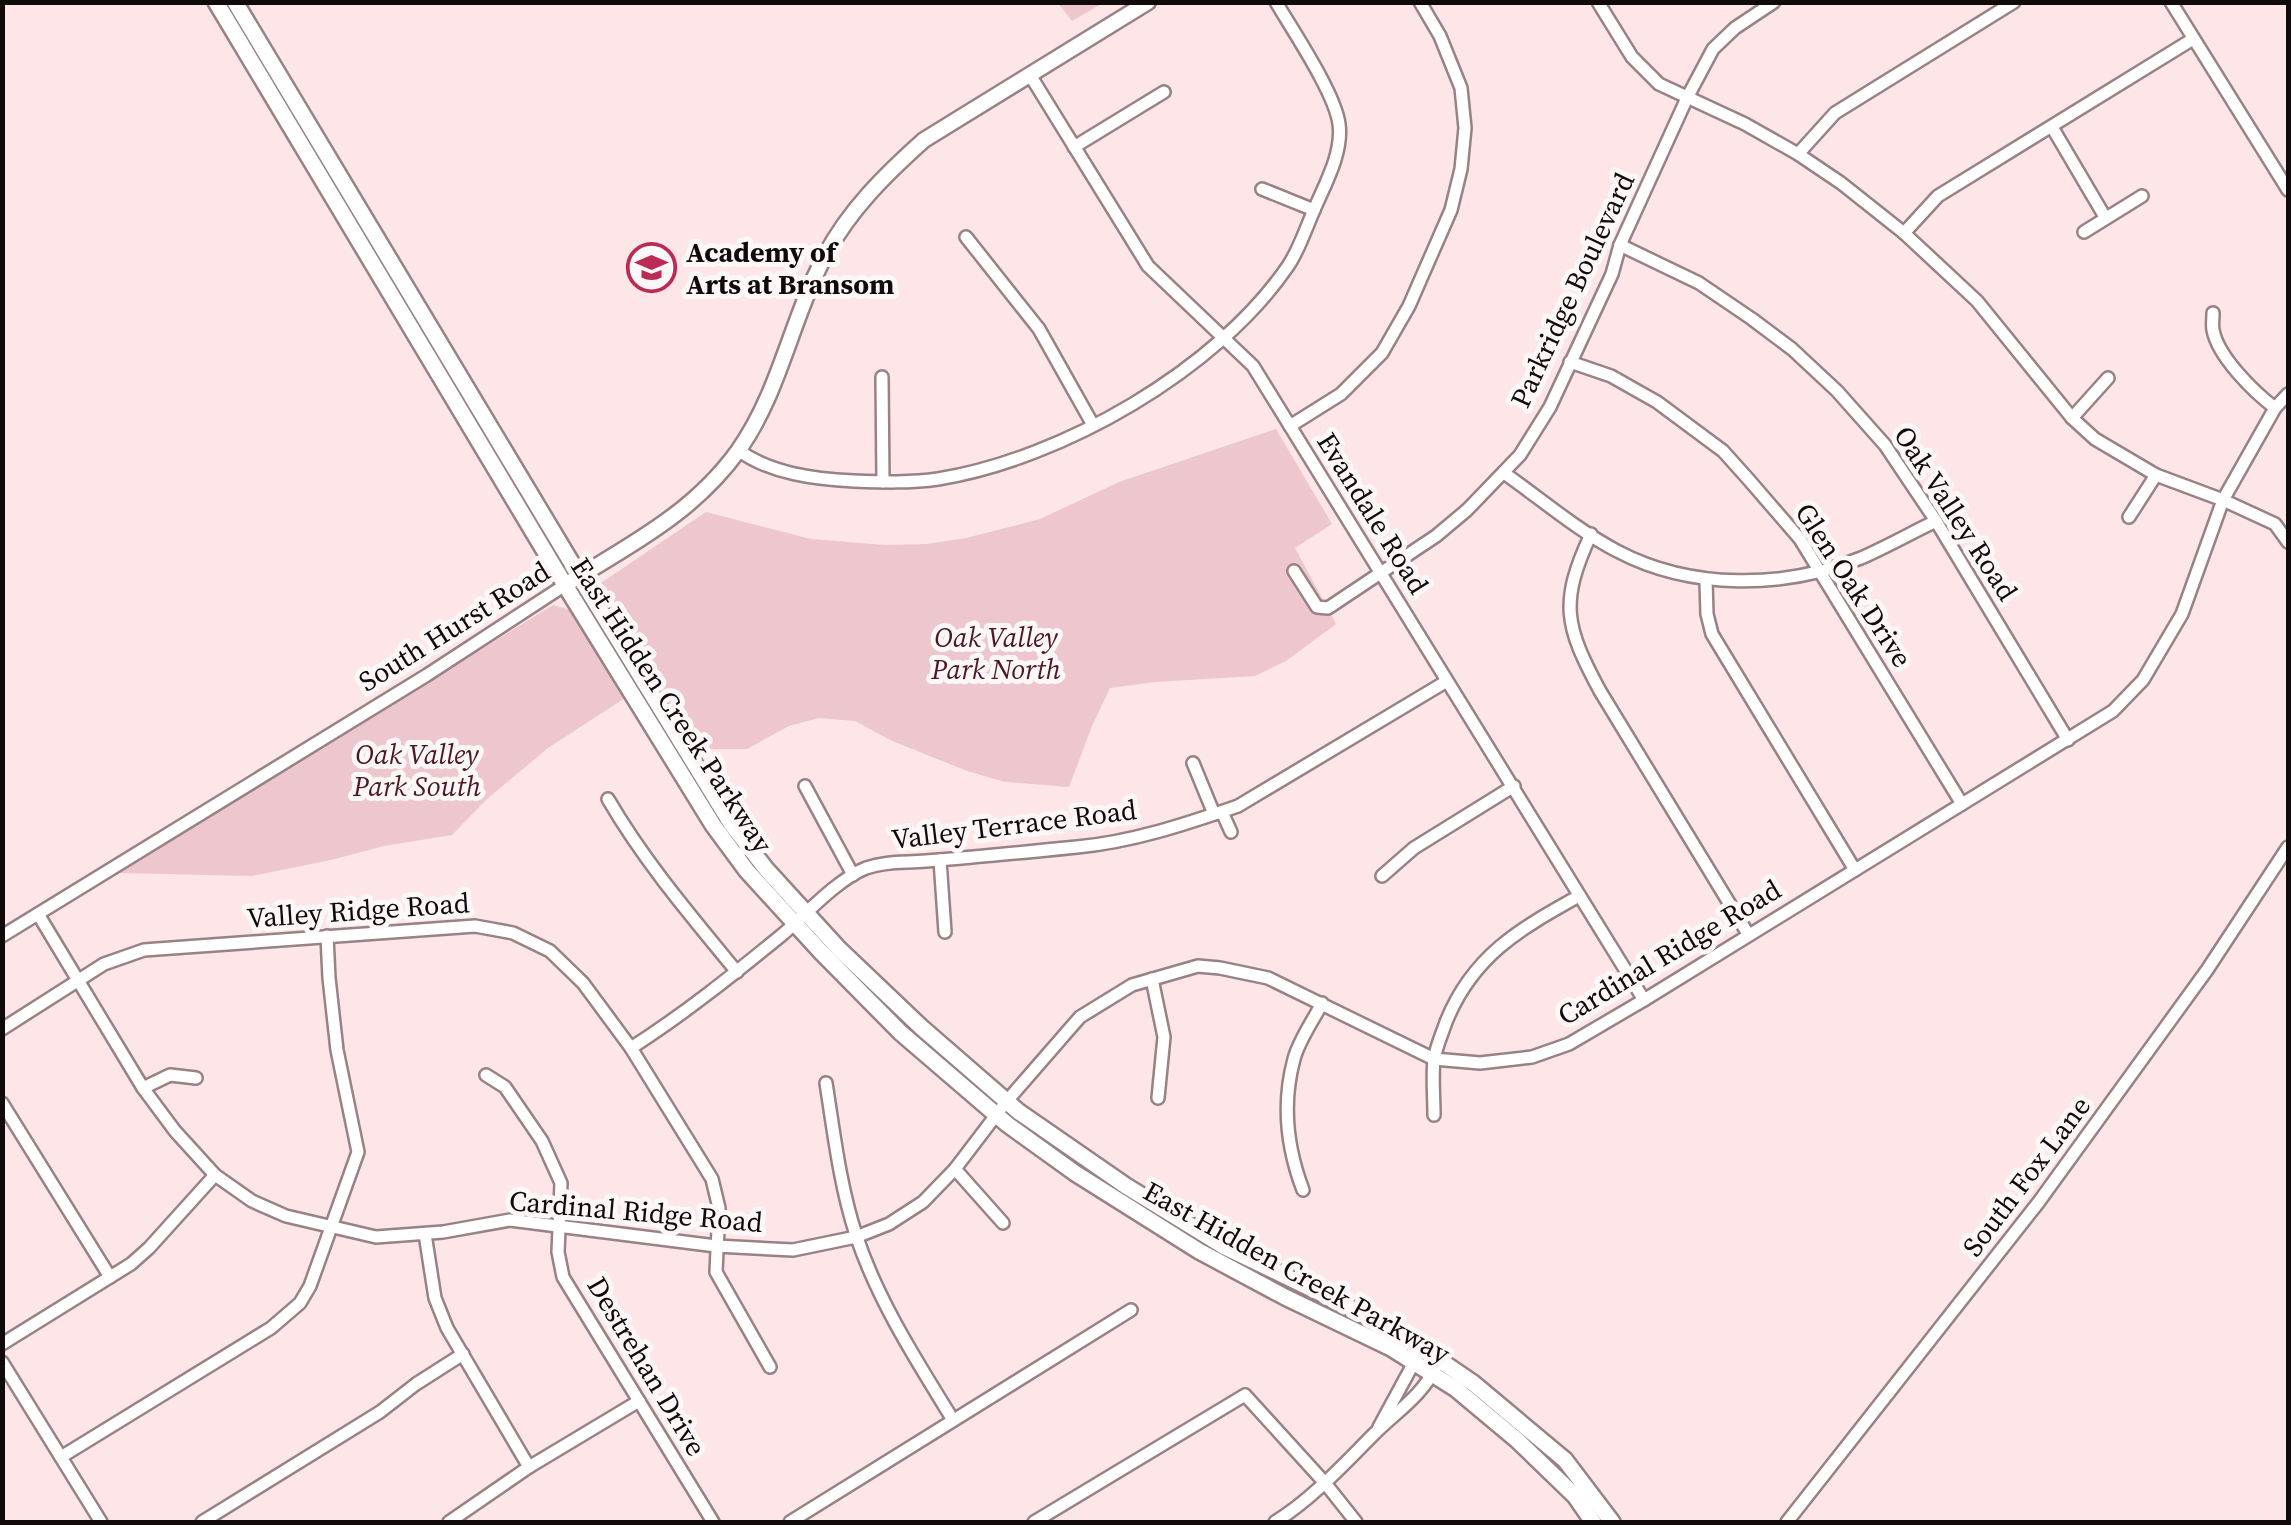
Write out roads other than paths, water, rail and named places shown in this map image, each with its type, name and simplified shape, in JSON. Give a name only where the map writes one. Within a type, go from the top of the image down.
[{"type":"main road","name":"East Hidden Creek Parkway","points":[[216,2],[572,581]]},
{"type":"main road","name":"East Hidden Creek Parkway","points":[[239,2],[252,21],[254,36],[713,825],[747,871],[800,918],[901,1033],[1001,1108],[1075,1173],[1198,1251],[1285,1297],[1472,1383],[1565,1460],[1612,1522]]},
{"type":"main road","name":"East Hidden Creek Parkway","points":[[1436,1367],[1456,1390],[1518,1440],[1575,1496],[1593,1522]]},
{"type":"street","name":"South Hurst Road","points":[[2,936],[427,675],[679,514],[713,481],[756,422],[824,256],[868,194],[924,140],[1148,2]]},
{"type":"street","points":[[738,450],[764,466],[830,480],[938,479],[996,465],[1092,425],[1168,382],[1224,338],[1291,263],[1336,154],[1339,123],[1328,91],[1276,2]]},
{"type":"street","points":[[1290,426],[1341,394],[1382,353],[1409,306],[1450,210],[1461,169],[1465,128],[1461,88],[1440,36],[1420,2]]},
{"type":"street","points":[[1598,2],[1632,57],[1659,84],[1798,154],[1904,233],[1977,301],[2072,418],[2095,440],[2156,475],[2276,524],[2288,542]]},
{"type":"street","name":"Parkridge Boulevard","points":[[1294,571],[1317,607],[1328,608],[1436,536],[1520,455],[1550,407],[1612,274],[1620,245],[1712,50],[1735,28],[1774,2]]},
{"type":"street","points":[[1798,154],[1835,114],[2014,2]]},
{"type":"street","points":[[2171,2],[2288,190]]},
{"type":"street","points":[[1904,233],[1938,196],[2193,39]]},
{"type":"street","name":"Evandale Road","points":[[1030,75],[1148,266],[1252,366],[1644,1000]]},
{"type":"street","points":[[1074,147],[1164,92]]},
{"type":"street","points":[[2052,128],[2105,217]]},
{"type":"street","points":[[1262,189],[1314,210]]},
{"type":"street","points":[[2084,232],[2142,196]]},
{"type":"street","points":[[966,238],[1039,329],[1092,425]]},
{"type":"street","name":"Oak Valley Road","points":[[1620,245],[1699,284],[1752,319],[1837,391],[1886,445],[2068,740]]},
{"type":"street","points":[[2214,314],[2213,332],[2230,361],[2252,391],[2275,408]]},
{"type":"street","name":"Glen Oak Drive","points":[[1570,362],[1611,376],[1657,402],[1723,451],[1800,539],[1962,804]]},
{"type":"street","points":[[882,376],[883,482]]},
{"type":"street","points":[[2072,418],[2108,378]]},
{"type":"street","name":"Cardinal Ridge Road","points":[[38,914],[144,1088],[175,1131],[215,1175],[252,1201],[286,1216],[376,1237],[443,1232],[510,1220],[716,1246],[793,1250],[856,1237],[889,1224],[923,1202],[955,1169],[1001,1108],[1080,1017],[1132,984],[1198,966],[1268,978],[1434,1059],[1480,1063],[1532,1056],[1568,1044],[1644,1000],[2114,711],[2143,680],[2182,614],[2223,500],[2275,408],[2288,394]]},
{"type":"street","points":[[1504,473],[1614,550],[1643,563],[1706,581],[1771,580],[1820,570],[1859,558],[1936,521]]},
{"type":"street","points":[[2129,517],[2156,475]]},
{"type":"street","points":[[1591,534],[1576,566],[1569,596],[1570,624],[1579,652],[1748,934]]},
{"type":"street","points":[[1706,581],[1712,634],[1854,870]]},
{"type":"street","name":"Valley Terrace Road","points":[[631,1048],[737,972],[863,869],[886,863],[1083,846],[1164,831],[1238,806],[1447,681]]},
{"type":"street","points":[[1193,763],[1231,832]]},
{"type":"street","points":[[805,786],[853,875]]},
{"type":"street","points":[[1382,876],[1414,848],[1514,786]]},
{"type":"street","points":[[608,799],[668,888],[737,972]]},
{"type":"street","name":"South Fox Lane","points":[[1786,1522],[2038,1203],[2206,970],[2288,847]]},
{"type":"street","points":[[940,860],[945,932]]},
{"type":"street","points":[[1434,1115],[1434,1059],[1464,987],[1482,964],[1520,929],[1579,896]]},
{"type":"street","name":"Valley Ridge Road","points":[[2,1029],[104,964],[144,950],[475,926],[513,933],[550,951],[583,984],[631,1048],[712,1179],[719,1208],[716,1272],[770,1367]]},
{"type":"street","points":[[61,1457],[287,1316],[310,1286],[358,1152],[337,1050],[327,936]]},
{"type":"street","points":[[1152,980],[1164,1038],[1158,1098]]},
{"type":"street","points":[[1303,1190],[1289,1146],[1288,1100],[1294,1057],[1322,1003]]},
{"type":"street","points":[[144,1088],[170,1075],[196,1078]]},
{"type":"street","name":"Destrehan Drive","points":[[486,1076],[505,1088],[542,1141],[560,1184],[558,1252],[563,1278],[713,1522]]},
{"type":"street","points":[[826,1083],[843,1188],[856,1237],[898,1330],[952,1420]]},
{"type":"street","points":[[2,1104],[110,1278]]},
{"type":"street","points":[[955,1169],[1003,1223]]},
{"type":"street","points":[[2,1344],[110,1278],[149,1248],[215,1175]]},
{"type":"street","points":[[425,1234],[435,1298],[447,1328],[530,1467]]},
{"type":"street","points":[[790,1522],[1131,1310]]},
{"type":"street","points":[[202,1522],[380,1412],[462,1354]]},
{"type":"street","points":[[1377,1431],[1417,1355]]},
{"type":"street","points":[[2,1362],[101,1522]]},
{"type":"street","points":[[1275,1522],[1325,1483],[1417,1397],[1436,1367]]},
{"type":"street","points":[[1034,1522],[1245,1395],[1356,1522]]},
{"type":"street","points":[[449,1522],[639,1401]]},
{"type":"place","name":"Academy of Arts at Bransom","points":[[651,268]]},
{"type":"park label","name":"Oak Valley Park North","points":[[996,653]]},
{"type":"park label","name":"Oak Valley Park South","points":[[417,770]]}]
